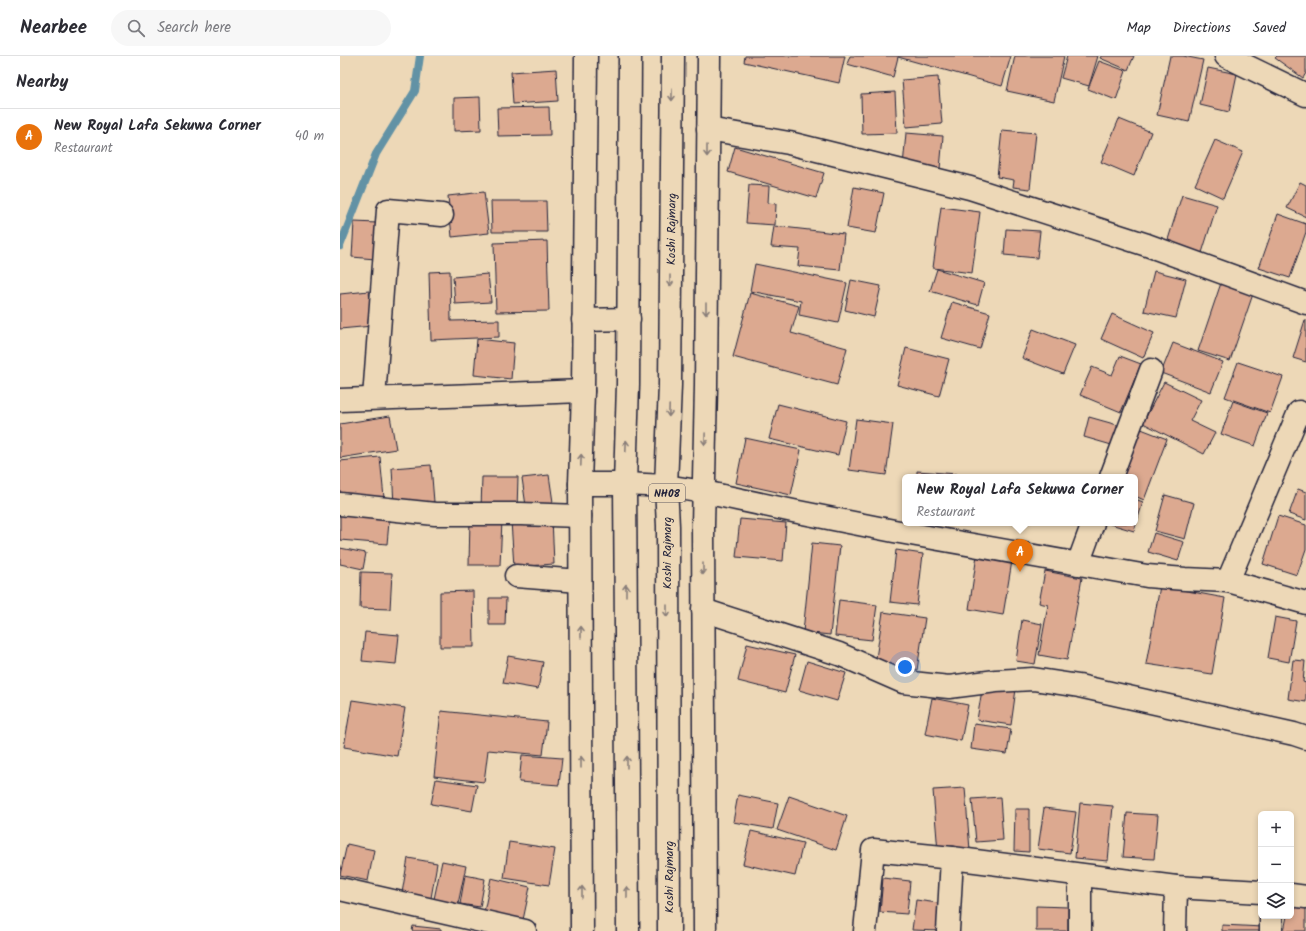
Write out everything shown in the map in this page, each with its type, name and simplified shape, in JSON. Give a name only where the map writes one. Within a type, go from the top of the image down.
[{"type":"street","points":[[582,931],[580,484],[583,391],[586,56]]},
{"type":"street","points":[[628,931],[625,484],[629,319],[630,56]]},
{"type":"street","name":"Koshi Rajmarg","points":[[669,931],[668,526],[666,486],[670,385],[672,56]]},
{"type":"street","points":[[705,931],[703,610],[708,56]]},
{"type":"street","points":[[1226,56],[1306,95]]},
{"type":"street","points":[[708,129],[789,143],[970,188],[1147,244],[1306,303]]},
{"type":"street","points":[[374,398],[388,210],[442,215]]},
{"type":"street","points":[[583,320],[629,319]]},
{"type":"street","points":[[1112,474],[1151,370]]},
{"type":"street","points":[[340,400],[583,391]]},
{"type":"street","points":[[1228,581],[1298,412]]},
{"type":"street","points":[[580,484],[666,486],[704,492],[809,514],[1147,576],[1228,581],[1306,602]]},
{"type":"street","points":[[340,504],[435,514],[580,516]]},
{"type":"street","points":[[1078,564],[1093,526]]},
{"type":"street","points":[[516,576],[580,582]]},
{"type":"street","points":[[703,610],[839,654],[903,682],[949,687],[996,681],[1033,679],[1079,686],[1294,734],[1306,738]]},
{"type":"street","points":[[865,931],[873,850],[952,858],[1176,887],[1258,892]]},
{"type":"street","points":[[948,931],[952,858]]},
{"type":"street","points":[[1080,875],[1080,931]]},
{"type":"street","points":[[1175,931],[1176,887]]},
{"type":"street","points":[[340,889],[525,931]]},
{"type":"street","points":[[1294,895],[1306,897]]},
{"type":"street","points":[[1271,919],[1271,931]]},
{"type":"building","points":[[745,56],[845,56],[839,83],[744,62]]},
{"type":"building","points":[[850,56],[1011,56],[1002,86],[898,57],[893,77],[847,64]]},
{"type":"building","points":[[1015,56],[1064,56],[1054,101],[1007,91]]},
{"type":"building","points":[[1067,56],[1098,56],[1089,86],[1061,78]]},
{"type":"building","points":[[1101,56],[1134,56],[1128,70],[1100,58]]},
{"type":"building","points":[[1170,56],[1183,56],[1203,60],[1189,122],[1157,115]]},
{"type":"building","points":[[1277,56],[1306,56],[1306,73],[1303,78],[1275,58]]},
{"type":"building","points":[[1099,61],[1126,71],[1116,100],[1088,89]]},
{"type":"building","points":[[1208,68],[1237,74],[1229,112],[1200,105]]},
{"type":"building","points":[[556,69],[558,101],[513,104],[511,72]]},
{"type":"building","points":[[938,77],[942,124],[906,127],[902,80]]},
{"type":"building","points":[[895,92],[897,133],[862,134],[861,94]]},
{"type":"building","points":[[480,97],[481,130],[454,131],[454,98]]},
{"type":"building","points":[[549,107],[550,135],[498,136],[497,108]]},
{"type":"building","points":[[1119,119],[1151,132],[1134,176],[1101,162]]},
{"type":"building","points":[[1002,130],[1036,133],[1030,189],[1013,187],[1014,180],[997,177]]},
{"type":"building","points":[[906,133],[943,136],[940,169],[903,166]]},
{"type":"building","points":[[1215,140],[1243,152],[1223,198],[1195,185]]},
{"type":"building","points":[[735,147],[824,173],[816,198],[728,172]]},
{"type":"building","points":[[1300,182],[1306,185],[1306,217],[1287,208]]},
{"type":"building","points":[[749,185],[769,186],[768,203],[776,204],[775,225],[746,223]]},
{"type":"building","points":[[854,187],[884,193],[876,233],[847,228]]},
{"type":"building","points":[[484,192],[489,233],[452,237],[448,196]]},
{"type":"building","points":[[1182,195],[1217,205],[1201,256],[1166,246]]},
{"type":"building","points":[[491,201],[546,201],[547,232],[492,232]]},
{"type":"building","points":[[941,207],[980,212],[972,273],[933,268]]},
{"type":"building","points":[[1278,214],[1306,224],[1306,232],[1290,278],[1259,268]]},
{"type":"building","points":[[354,222],[377,223],[375,259],[352,257]]},
{"type":"building","points":[[774,226],[844,234],[840,270],[798,266],[800,249],[771,247]]},
{"type":"building","points":[[1006,229],[1040,231],[1037,258],[1004,255]]},
{"type":"building","points":[[547,241],[549,311],[496,312],[494,243]]},
{"type":"building","points":[[755,264],[847,283],[838,323],[799,315],[801,301],[750,291]]},
{"type":"building","points":[[937,269],[984,283],[978,305],[930,291]]},
{"type":"building","points":[[450,271],[451,321],[499,320],[499,337],[431,340],[429,272]]},
{"type":"building","points":[[1154,271],[1186,279],[1176,318],[1144,311]]},
{"type":"building","points":[[488,274],[491,302],[455,304],[453,277]]},
{"type":"building","points":[[851,280],[881,286],[874,317],[845,310]]},
{"type":"building","points":[[1221,283],[1253,294],[1230,361],[1198,351]]},
{"type":"building","points":[[369,291],[372,326],[340,329],[340,294]]},
{"type":"building","points":[[750,293],[799,306],[791,333],[847,348],[837,385],[733,357]]},
{"type":"building","points":[[952,302],[990,313],[980,349],[941,338]]},
{"type":"building","points":[[1112,314],[1154,333],[1143,358],[1101,339]]},
{"type":"building","points":[[1306,320],[1306,362],[1293,358]]},
{"type":"building","points":[[1033,329],[1075,345],[1063,374],[1022,358]]},
{"type":"building","points":[[477,339],[514,343],[511,379],[474,375]]},
{"type":"building","points":[[1173,343],[1223,362],[1211,392],[1161,373]]},
{"type":"building","points":[[906,348],[949,359],[939,396],[897,385]]},
{"type":"building","points":[[1120,356],[1141,364],[1121,412],[1080,395],[1092,367],[1112,375]]},
{"type":"building","points":[[1238,362],[1283,377],[1270,413],[1225,397]]},
{"type":"building","points":[[1164,382],[1201,400],[1190,421],[1215,433],[1204,454],[1143,423]]},
{"type":"building","points":[[1233,401],[1267,413],[1255,446],[1221,434]]},
{"type":"building","points":[[778,404],[846,421],[838,455],[769,439]]},
{"type":"building","points":[[390,416],[396,449],[340,458],[340,424]]},
{"type":"building","points":[[1089,417],[1121,426],[1115,446],[1084,437]]},
{"type":"building","points":[[856,419],[893,424],[886,475],[849,470]]},
{"type":"building","points":[[1136,427],[1167,439],[1144,500],[1138,497],[1138,474],[1117,474]]},
{"type":"building","points":[[745,438],[801,450],[791,495],[736,483]]},
{"type":"building","points":[[380,457],[384,498],[340,502],[340,461]]},
{"type":"building","points":[[431,465],[434,502],[394,505],[392,468]]},
{"type":"building","points":[[917,471],[957,474],[917,474]]},
{"type":"building","points":[[549,475],[554,509],[527,513],[522,478]]},
{"type":"building","points":[[482,477],[518,477],[517,509],[481,509]]},
{"type":"building","points":[[1298,489],[1306,492],[1306,520],[1289,514]]},
{"type":"building","points":[[1165,495],[1194,503],[1185,539],[1155,531]]},
{"type":"building","points":[[1138,500],[1143,502],[1138,518]]},
{"type":"building","points":[[390,511],[387,544],[340,540],[340,512]]},
{"type":"building","points":[[1278,516],[1306,525],[1306,549],[1297,575],[1263,564]]},
{"type":"building","points":[[470,518],[502,520],[500,565],[469,565]]},
{"type":"building","points":[[552,518],[554,564],[514,567],[511,521]]},
{"type":"building","points":[[740,519],[786,523],[783,561],[736,557]]},
{"type":"building","points":[[1117,526],[1136,526],[1134,531]]},
{"type":"building","points":[[1154,533],[1184,542],[1178,561],[1148,552]]},
{"type":"building","points":[[812,543],[840,546],[830,635],[803,632]]},
{"type":"building","points":[[340,548],[366,553],[363,569],[340,564]]},
{"type":"building","points":[[896,550],[923,554],[917,605],[890,602]]},
{"type":"building","points":[[977,555],[1012,561],[1003,615],[969,609]]},
{"type":"building","points":[[1045,571],[1082,578],[1067,660],[1039,655],[1048,605],[1039,603]]},
{"type":"building","points":[[361,572],[392,573],[390,609],[360,608]]},
{"type":"building","points":[[1160,586],[1225,598],[1212,674],[1146,664]]},
{"type":"building","points":[[473,591],[474,647],[440,647],[440,592]]},
{"type":"building","points":[[489,598],[506,598],[505,625],[489,625]]},
{"type":"building","points":[[839,600],[877,605],[872,640],[835,636]]},
{"type":"building","points":[[883,612],[925,618],[917,670],[875,665]]},
{"type":"building","points":[[1275,617],[1296,621],[1289,662],[1268,658]]},
{"type":"building","points":[[1022,620],[1042,624],[1035,664],[1016,661]]},
{"type":"building","points":[[365,632],[399,635],[396,664],[362,661]]},
{"type":"building","points":[[747,644],[795,655],[785,693],[738,681]]},
{"type":"building","points":[[508,656],[543,662],[538,689],[503,683]]},
{"type":"building","points":[[1293,660],[1305,661],[1303,682],[1306,683],[1306,702],[1288,699]]},
{"type":"building","points":[[807,661],[846,673],[837,701],[799,690]]},
{"type":"building","points":[[983,684],[1016,689],[1011,725],[977,720]]},
{"type":"building","points":[[932,698],[968,705],[961,741],[925,734]]},
{"type":"building","points":[[352,700],[405,708],[397,756],[344,747]]},
{"type":"building","points":[[441,711],[547,722],[543,755],[488,750],[484,782],[434,776]]},
{"type":"building","points":[[974,724],[1011,729],[1007,754],[971,749]]},
{"type":"building","points":[[522,755],[562,758],[559,785],[519,782]]},
{"type":"building","points":[[436,779],[477,785],[472,811],[431,804]]},
{"type":"building","points":[[965,788],[970,850],[938,852],[933,790]]},
{"type":"building","points":[[738,795],[778,803],[773,829],[733,822]]},
{"type":"building","points":[[789,796],[847,816],[836,850],[777,830]]},
{"type":"building","points":[[1000,797],[1003,840],[976,842],[972,799]]},
{"type":"building","points":[[1080,803],[1113,806],[1108,861],[1075,858]]},
{"type":"building","points":[[1044,808],[1076,812],[1070,853],[1038,849]]},
{"type":"building","points":[[1015,809],[1029,809],[1029,852],[1014,851]]},
{"type":"building","points":[[1127,813],[1158,815],[1154,859],[1123,857]]},
{"type":"building","points":[[751,831],[803,843],[795,876],[743,864]]},
{"type":"building","points":[[509,842],[555,849],[549,885],[504,878]]},
{"type":"building","points":[[347,844],[374,850],[368,881],[340,875]]},
{"type":"building","points":[[408,858],[437,863],[431,898],[402,893]]},
{"type":"building","points":[[442,861],[466,866],[458,904],[434,899]]},
{"type":"building","points":[[465,875],[485,879],[480,907],[460,904]]},
{"type":"building","points":[[491,878],[530,887],[523,920],[484,912]]},
{"type":"building","points":[[883,878],[910,881],[907,914],[880,912]]},
{"type":"building","points":[[916,900],[945,904],[941,931],[912,930]]},
{"type":"building","points":[[1294,901],[1306,903],[1306,931],[1284,931],[1286,919],[1294,919]]},
{"type":"building","points":[[1036,906],[1068,907],[1068,931],[1036,931]]},
{"type":"building","points":[[1222,925],[1263,927],[1263,931],[1222,931]]},
{"type":"building","points":[[413,926],[441,929],[441,931],[412,931]]},
{"type":"waterway","points":[[340,246],[376,154],[415,91],[420,56]]},
{"type":"place","name":"New Royal Lafa Sekuwa Corner","points":[[1020,572]]}]
